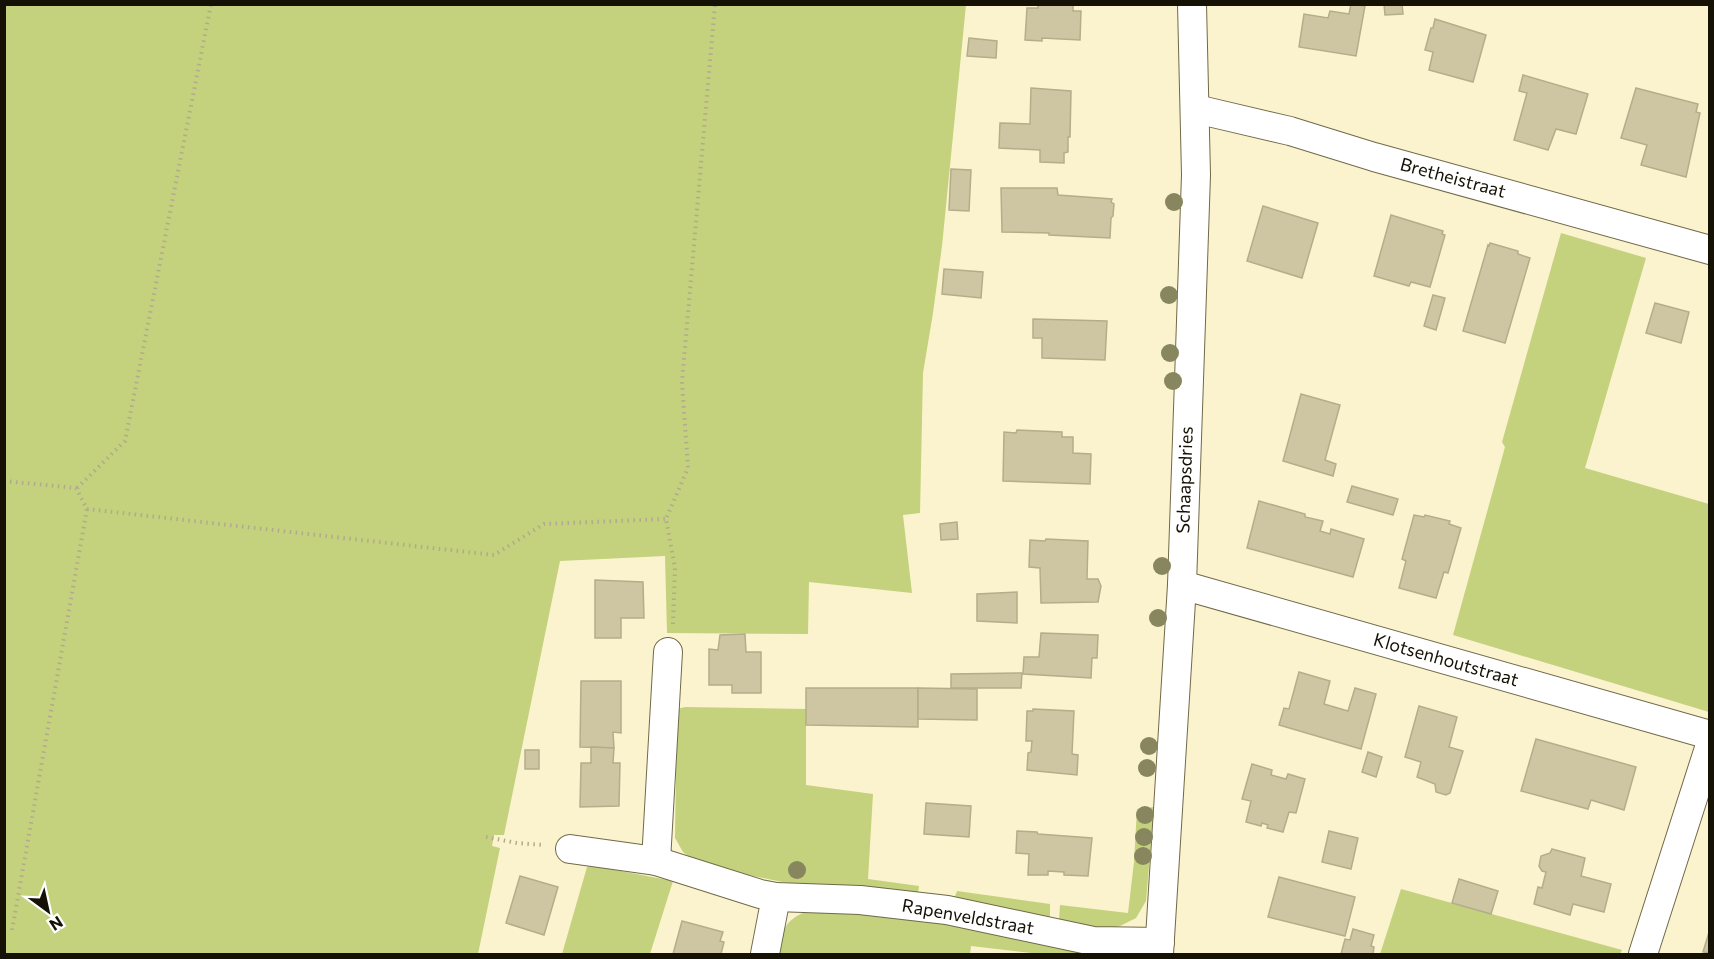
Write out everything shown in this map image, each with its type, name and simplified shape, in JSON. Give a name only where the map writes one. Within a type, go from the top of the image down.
[{"type":"street","name":"Schaapsdries","points":[[1159,948],[1182,585],[1196,175],[1192,4]]},
{"type":"street","name":"Bretheistraat","points":[[1196,109],[1290,131],[1374,157],[1710,250]]},
{"type":"street","name":"Klotsenhoutstraat","points":[[1182,585],[1710,735]]},
{"type":"street","points":[[656,861],[668,652]]},
{"type":"street","points":[[1643,954],[1710,745]]},
{"type":"street","name":"Rapenveldstraat","points":[[570,849],[656,861],[759,894],[776,897],[861,900],[947,910],[1093,941],[1159,948]]},
{"type":"street","points":[[765,954],[776,897]]},
{"type":"path","points":[[4,481],[76,488],[125,441],[212,4]]},
{"type":"path","points":[[668,652],[673,642],[675,568],[666,519],[688,468],[682,382],[715,4]]},
{"type":"path","points":[[12,930],[87,509],[76,488]]},
{"type":"path","points":[[87,509],[494,555],[544,524],[666,519]]},
{"type":"path","points":[[486,837],[570,849]]},
{"type":"green space","points":[[4,5],[966,5],[942,246],[923,373],[920,513],[903,515],[912,593],[809,582],[808,634],[667,633],[665,556],[560,561],[504,835],[494,835],[492,846],[500,848],[478,954],[5,954]]},
{"type":"green space","points":[[1561,233],[1646,258],[1585,468],[1709,504],[1709,712],[1453,635],[1505,447],[1502,442]]},
{"type":"green space","points":[[685,707],[806,709],[806,785],[873,794],[868,879],[919,886],[918,893],[792,884],[700,865],[683,852],[675,838],[677,709]]},
{"type":"green space","points":[[1154,807],[1146,901],[1136,918],[1108,929],[1059,920],[1060,905],[1128,913],[1137,809]]},
{"type":"green space","points":[[595,866],[673,881],[650,954],[562,954],[587,867]]},
{"type":"green space","points":[[1401,889],[1622,950],[1620,954],[1380,954]]},
{"type":"green space","points":[[957,891],[1050,904],[1050,918],[954,899]]},
{"type":"green space","points":[[812,909],[939,920],[1116,954],[1040,954],[971,946],[970,954],[776,954],[786,926],[796,917]]},
{"type":"building","points":[[1038,4],[1073,4],[1073,11],[1081,11],[1080,40],[1042,38],[1042,41],[1025,40],[1027,8],[1038,8]]},
{"type":"building","points":[[1351,4],[1365,6],[1356,56],[1299,47],[1304,14],[1328,18],[1330,11],[1349,14]]},
{"type":"building","points":[[1384,4],[1402,4],[1403,14],[1385,15]]},
{"type":"building","points":[[1435,19],[1486,35],[1473,82],[1429,70],[1433,52],[1425,50]]},
{"type":"building","points":[[969,38],[997,41],[996,58],[967,56]]},
{"type":"building","points":[[1523,75],[1588,94],[1576,134],[1556,129],[1548,150],[1514,140],[1527,93],[1519,91]]},
{"type":"building","points":[[1031,88],[1071,91],[1070,137],[1068,137],[1068,152],[1064,153],[1064,163],[1040,162],[1040,150],[999,148],[1000,123],[1030,124]]},
{"type":"building","points":[[1636,88],[1698,104],[1696,112],[1700,113],[1686,177],[1641,165],[1647,145],[1621,138]]},
{"type":"building","points":[[951,169],[971,170],[969,211],[949,210]]},
{"type":"building","points":[[1001,188],[1057,188],[1058,195],[1112,199],[1111,202],[1114,204],[1110,238],[1002,232]]},
{"type":"building","points":[[1263,206],[1318,223],[1302,278],[1247,261]]},
{"type":"building","points":[[1391,215],[1443,231],[1442,234],[1445,235],[1430,287],[1411,282],[1409,286],[1374,276]]},
{"type":"building","points":[[1490,243],[1518,251],[1518,254],[1530,258],[1505,343],[1463,331]]},
{"type":"building","points":[[944,269],[983,272],[981,298],[942,294]]},
{"type":"building","points":[[1433,295],[1445,298],[1436,330],[1424,326]]},
{"type":"building","points":[[1655,303],[1689,312],[1681,343],[1646,333]]},
{"type":"building","points":[[1033,319],[1107,321],[1105,360],[1042,358],[1042,338],[1033,338]]},
{"type":"building","points":[[1301,394],[1340,405],[1325,460],[1336,464],[1333,476],[1283,461]]},
{"type":"building","points":[[1017,430],[1062,432],[1062,437],[1073,437],[1073,453],[1091,454],[1090,484],[1003,481],[1004,432],[1016,433]]},
{"type":"building","points":[[1352,486],[1398,499],[1393,515],[1347,502]]},
{"type":"building","points":[[1259,501],[1323,521],[1320,531],[1330,534],[1331,529],[1364,539],[1353,577],[1247,548]]},
{"type":"building","points":[[1414,515],[1424,517],[1425,515],[1450,521],[1449,524],[1461,528],[1448,573],[1444,572],[1436,598],[1399,588],[1406,561],[1402,559]]},
{"type":"building","points":[[957,522],[958,539],[941,540],[940,524]]},
{"type":"building","points":[[1046,539],[1088,541],[1087,579],[1098,579],[1101,586],[1098,602],[1041,603],[1040,568],[1029,567],[1030,540],[1045,541]]},
{"type":"building","points":[[595,580],[643,582],[644,618],[621,618],[621,638],[595,638]]},
{"type":"building","points":[[1017,592],[1017,623],[977,621],[977,594]]},
{"type":"building","points":[[1041,633],[1098,635],[1097,658],[1092,658],[1091,678],[1023,674],[1024,657],[1039,657]]},
{"type":"building","points":[[745,634],[746,652],[761,652],[761,693],[732,693],[732,685],[709,685],[709,649],[718,650],[720,635]]},
{"type":"building","points":[[1299,672],[1330,681],[1324,704],[1348,711],[1355,688],[1376,694],[1361,749],[1279,725],[1284,708],[1289,709]]},
{"type":"building","points":[[1022,673],[1021,688],[951,688],[951,674]]},
{"type":"building","points":[[581,681],[621,681],[621,733],[613,732],[614,748],[580,747]]},
{"type":"building","points":[[806,688],[918,688],[918,727],[806,725]]},
{"type":"building","points":[[918,688],[977,689],[977,720],[918,719]]},
{"type":"building","points":[[1419,706],[1457,717],[1449,747],[1463,751],[1450,793],[1446,795],[1436,792],[1435,784],[1417,777],[1421,762],[1405,757]]},
{"type":"building","points":[[1033,709],[1074,711],[1072,754],[1078,755],[1077,775],[1027,770],[1028,753],[1031,752],[1032,741],[1026,741],[1027,711],[1033,711]]},
{"type":"building","points":[[1536,739],[1636,767],[1624,810],[1591,800],[1588,809],[1521,791]]},
{"type":"building","points":[[591,747],[614,748],[613,763],[620,763],[619,806],[580,807],[581,763],[591,763]]},
{"type":"building","points":[[525,750],[539,750],[539,769],[525,769]]},
{"type":"building","points":[[1368,752],[1382,757],[1376,777],[1362,772]]},
{"type":"building","points":[[1252,764],[1272,770],[1271,775],[1286,779],[1288,774],[1305,779],[1296,813],[1289,812],[1283,832],[1267,828],[1268,825],[1262,823],[1261,826],[1246,822],[1251,801],[1242,799]]},
{"type":"building","points":[[926,803],[971,806],[969,837],[924,834]]},
{"type":"building","points":[[1017,831],[1092,838],[1088,876],[1064,875],[1064,872],[1048,871],[1048,875],[1028,875],[1029,854],[1016,853]]},
{"type":"building","points":[[1329,831],[1358,838],[1351,869],[1322,862]]},
{"type":"building","points":[[1552,849],[1585,858],[1581,876],[1611,884],[1604,912],[1573,904],[1570,915],[1534,904],[1538,887],[1542,888],[1546,872],[1542,871],[1539,866],[1541,856],[1550,853]]},
{"type":"building","points":[[520,876],[558,887],[544,935],[506,923]]},
{"type":"building","points":[[1279,877],[1355,897],[1345,936],[1268,917]]},
{"type":"building","points":[[1459,879],[1498,891],[1491,914],[1452,903]]},
{"type":"building","points":[[682,921],[723,932],[720,941],[724,942],[721,954],[673,954]]},
{"type":"building","points":[[1353,929],[1374,935],[1371,946],[1374,947],[1373,954],[1341,954],[1345,939],[1350,940]]},
{"type":"building","points":[[1710,929],[1710,953],[1703,952]]}]
